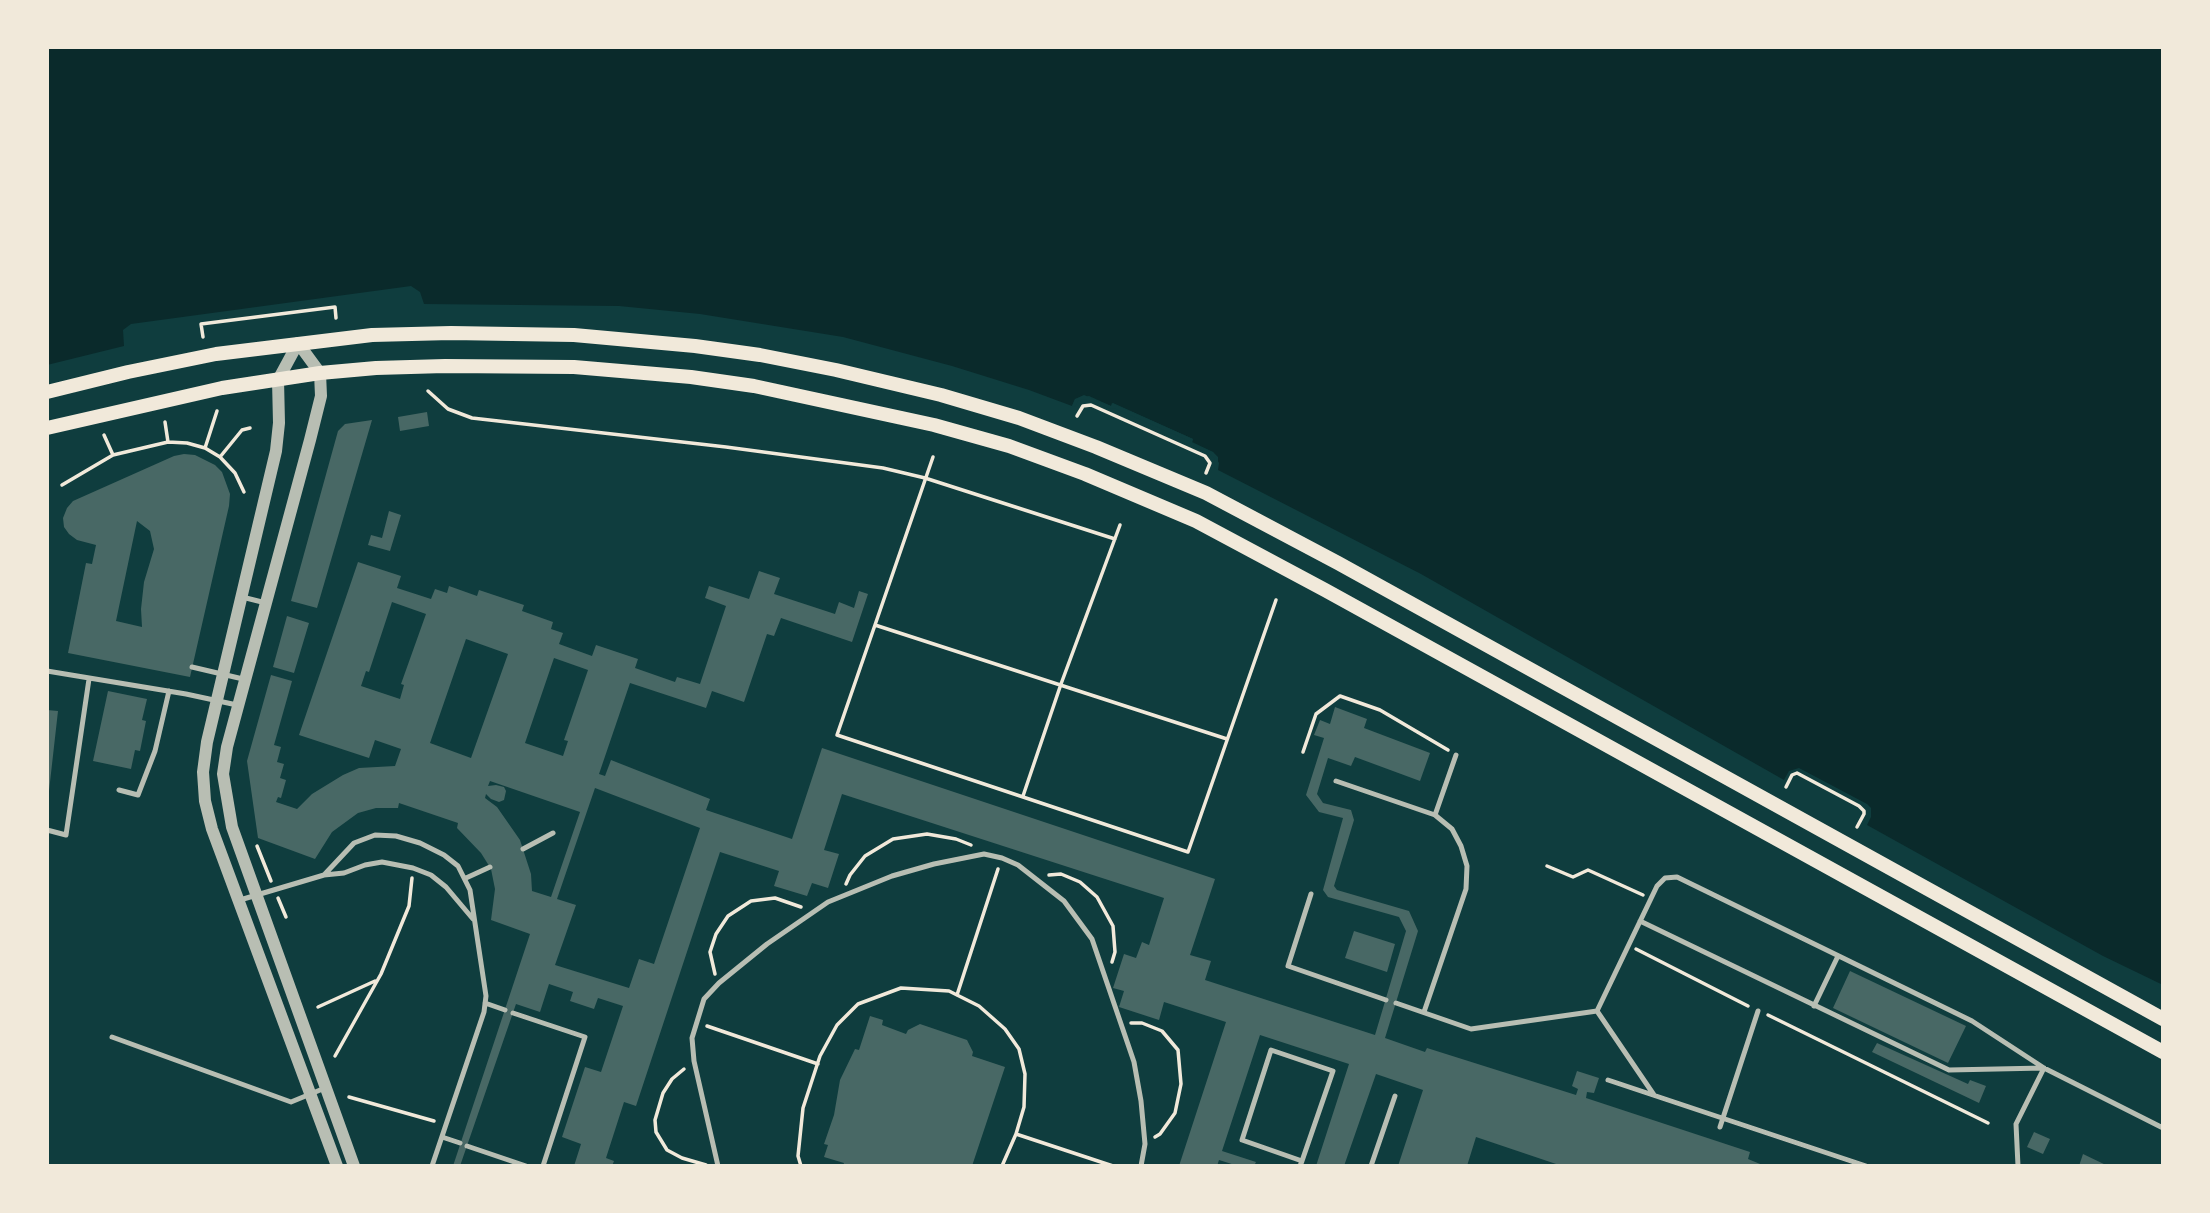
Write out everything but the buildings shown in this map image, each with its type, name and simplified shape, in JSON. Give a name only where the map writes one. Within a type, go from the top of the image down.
[{"type":"main road","points":[[47,392],[216,354],[372,335],[451,333],[574,335],[695,346],[836,370],[942,395],[1018,418],[1206,493],[1326,556],[2163,1019]]},
{"type":"main road","points":[[47,428],[222,388],[320,373],[471,366],[574,367],[691,377],[830,401],[934,425],[1022,451],[1085,474],[1196,521],[2163,1052]]},
{"type":"street","points":[[337,1166],[212,829],[205,801],[203,772],[207,742],[276,451],[279,424],[278,380],[298,343],[320,373],[321,396],[227,747],[223,774],[232,827],[354,1166]]},
{"type":"lane","points":[[242,597],[266,603]]},
{"type":"lane","points":[[192,667],[245,680]]},
{"type":"lane","points":[[47,671],[169,691],[238,706]]},
{"type":"lane","points":[[47,830],[66,835],[89,679]]},
{"type":"lane","points":[[119,790],[138,795],[155,751],[169,691]]},
{"type":"lane","points":[[1435,815],[1456,755]]},
{"type":"lane","points":[[1336,781],[1435,815],[1452,830],[1461,846],[1467,866],[1466,889],[1424,1012]]},
{"type":"lane","points":[[523,849],[553,833]]},
{"type":"lane","points":[[324,875],[354,844],[375,835],[396,836],[420,843],[444,855],[458,866],[466,878],[486,996],[484,1013],[432,1166]]},
{"type":"lane","points":[[718,1166],[694,1061],[692,1038],[704,999],[719,983],[813,911],[842,895],[934,864],[984,855],[1002,858],[1018,866],[1064,901],[1092,939],[1134,1062],[1145,1144],[1141,1166]]},
{"type":"lane","points":[[239,901],[324,875],[344,873],[382,862],[413,868],[431,875],[446,887],[475,922]]},
{"type":"lane","points":[[466,878],[490,867]]},
{"type":"lane","points":[[1597,1011],[1657,886],[1665,878],[1677,877],[1972,1021],[2044,1068],[2163,1128]]},
{"type":"lane","points":[[1311,894],[1288,966],[1386,1000]]},
{"type":"lane","points":[[1640,921],[1949,1070],[2044,1068]]},
{"type":"lane","points":[[1814,1006],[1838,956]]},
{"type":"lane","points":[[485,1003],[505,1010]]},
{"type":"lane","points":[[1396,1003],[1471,1029],[1597,1011]]},
{"type":"lane","points":[[1597,1011],[1654,1095]]},
{"type":"lane","points":[[1720,1127],[1758,1011]]},
{"type":"lane","points":[[513,1013],[585,1037],[543,1166]]},
{"type":"lane","points":[[111,1037],[291,1102],[326,1088]]},
{"type":"lane","points":[[1271,1049],[1332,1071],[1301,1163],[1242,1140],[1271,1049]]},
{"type":"lane","points":[[2018,1166],[2017,1124],[2044,1068]]},
{"type":"lane","points":[[1608,1080],[1866,1166]]},
{"type":"lane","points":[[1371,1166],[1395,1096]]},
{"type":"lane","points":[[442,1137],[526,1166]]},
{"type":"path","points":[[203,337],[201,324],[335,307],[336,318]]},
{"type":"path","points":[[428,391],[448,409],[472,418],[883,468],[925,478],[1115,539]]},
{"type":"path","points":[[1077,416],[1083,406],[1091,405],[1205,456],[1210,463],[1206,473]]},
{"type":"path","points":[[205,448],[217,411]]},
{"type":"path","points":[[165,422],[168,442]]},
{"type":"path","points":[[220,457],[242,430],[250,428]]},
{"type":"path","points":[[104,435],[113,454]]},
{"type":"path","points":[[62,485],[113,454],[168,442],[205,448],[220,457],[235,473],[244,492]]},
{"type":"path","points":[[933,457],[837,735],[1188,852],[1276,600]]},
{"type":"path","points":[[1023,797],[1061,684],[1120,525]]},
{"type":"path","points":[[875,625],[1227,739]]},
{"type":"path","points":[[1303,752],[1316,715],[1340,696],[1380,710],[1456,755]]},
{"type":"path","points":[[1786,787],[1792,775],[1797,773],[1858,806],[1864,814],[1857,827]]},
{"type":"path","points":[[842,895],[850,875],[865,856],[894,839],[927,834],[956,839],[971,845],[984,855]]},
{"type":"path","points":[[957,995],[1002,858]]},
{"type":"path","points":[[1546,866],[1573,877],[1588,870],[1651,898]]},
{"type":"path","points":[[1033,877],[1061,874],[1080,882],[1097,897],[1113,926],[1115,952],[1106,978]]},
{"type":"path","points":[[335,1056],[377,980],[409,906],[412,876]]},
{"type":"path","points":[[719,983],[712,969],[710,952],[716,934],[728,916],[751,901],[775,898],[813,911]]},
{"type":"path","points":[[1628,945],[1987,1123]]},
{"type":"path","points":[[318,1007],[377,980]]},
{"type":"path","points":[[795,1166],[803,1108],[817,1064],[837,1025],[858,1004],[901,988],[949,991],[979,1006],[1005,1029],[1019,1049],[1025,1074],[1024,1107],[1002,1166]]},
{"type":"path","points":[[697,1022],[817,1064]]},
{"type":"path","points":[[1122,1022],[1142,1023],[1162,1031],[1178,1050],[1181,1084],[1175,1113],[1160,1134],[1145,1144]]},
{"type":"path","points":[[694,1061],[672,1079],[663,1093],[655,1120],[656,1132],[667,1150],[690,1161],[710,1166]]},
{"type":"path","points":[[349,1097],[436,1122]]},
{"type":"path","points":[[1016,1134],[1113,1166]]},
{"type":"path","points":[[798,1157],[802,1166]]},
{"type":"water","points":[[47,47],[2163,47],[2163,985],[2103,956],[1867,825],[1871,808],[1867,804],[1799,768],[1789,771],[1784,780],[1421,574],[1218,470],[1219,463],[1213,452],[1192,442],[1193,439],[1113,403],[1111,406],[1089,396],[1075,399],[1072,406],[952,366],[843,337],[700,314],[619,306],[424,304],[420,292],[411,286],[131,324],[123,330],[124,346],[47,365]]},
{"type":"pier","points":[[1084,395],[1111,406],[1112,403],[1193,439],[1192,443],[1218,457],[1218,470],[1214,468],[1215,459],[1211,455],[1190,445],[1189,441],[1114,408],[1110,409],[1084,399],[1078,401],[1075,407],[1072,406],[1075,399]]}]
